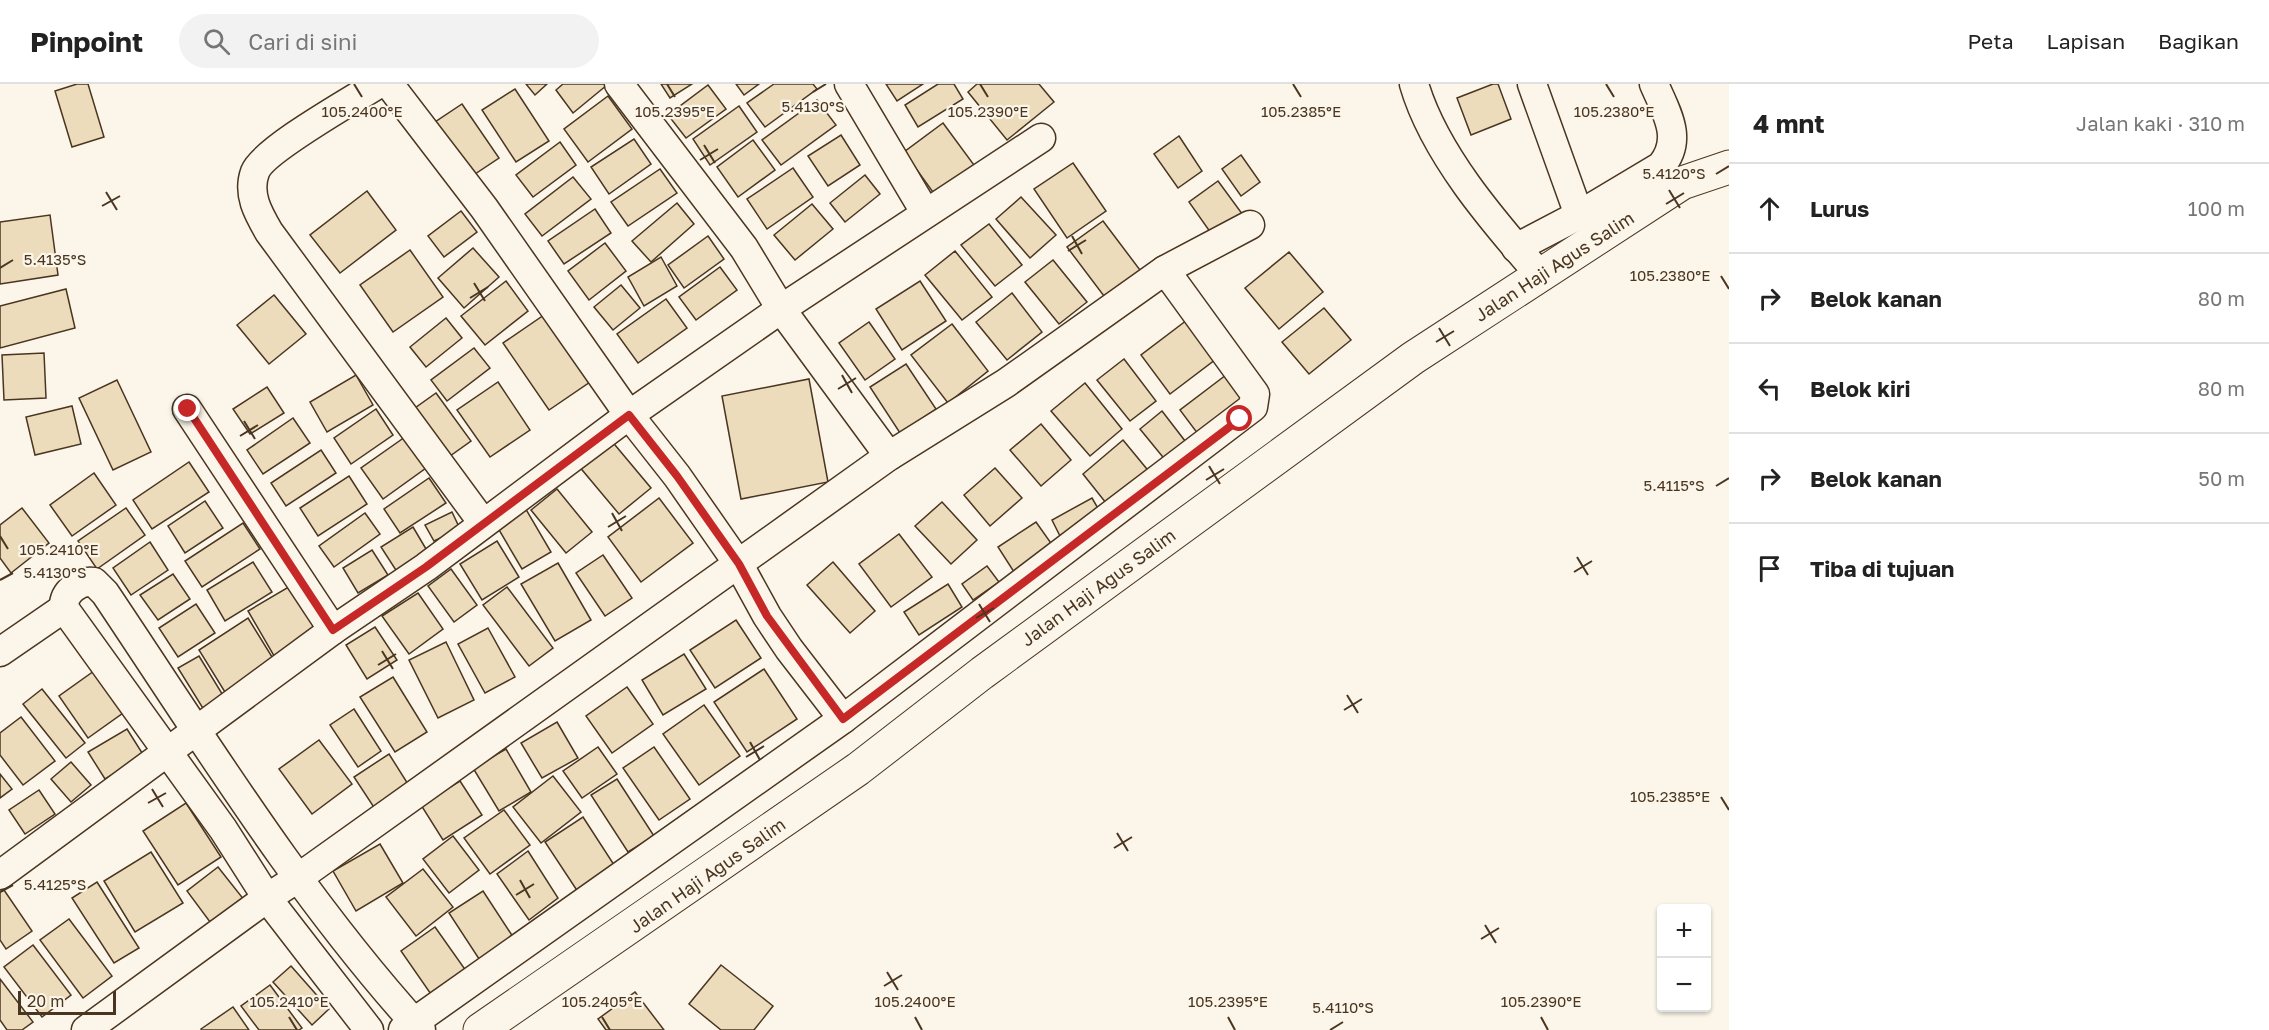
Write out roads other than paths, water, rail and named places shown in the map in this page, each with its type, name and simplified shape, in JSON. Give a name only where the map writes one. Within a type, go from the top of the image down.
[{"type":"street","points":[[378,84],[274,150],[255,170],[252,190],[256,209],[269,232],[483,523]]},
{"type":"street","points":[[388,84],[484,208],[629,415],[677,476],[739,564],[773,624],[843,719]]},
{"type":"street","points":[[619,84],[744,248],[781,309],[889,456]]},
{"type":"street","points":[[849,84],[925,212]]},
{"type":"street","points":[[1414,84],[1447,157],[1516,249],[1539,275]]},
{"type":"street","points":[[1532,84],[1580,215]]},
{"type":"street","points":[[1516,249],[1580,215],[1661,166],[1671,155],[1673,141],[1669,119],[1654,84]]},
{"type":"street","points":[[0,875],[198,732],[333,630],[426,567],[629,415],[925,212],[1041,138]]},
{"type":"street","name":"Jalan Haji Agus Salim","points":[[480,1030],[848,776],[982,672],[1413,358],[1682,183],[1729,167]]},
{"type":"street","points":[[86,1030],[267,898],[889,456],[1006,383],[1165,270],[1250,225]]},
{"type":"street","points":[[369,1030],[267,898],[169,753],[64,608],[65,597],[76,586],[84,582],[94,582],[105,593],[298,878],[413,1028],[843,719],[1253,407],[1255,394],[1243,375],[1165,270]]},
{"type":"street","points":[[188,409],[333,630]]},
{"type":"street","points":[[0,652],[64,608]]}]
